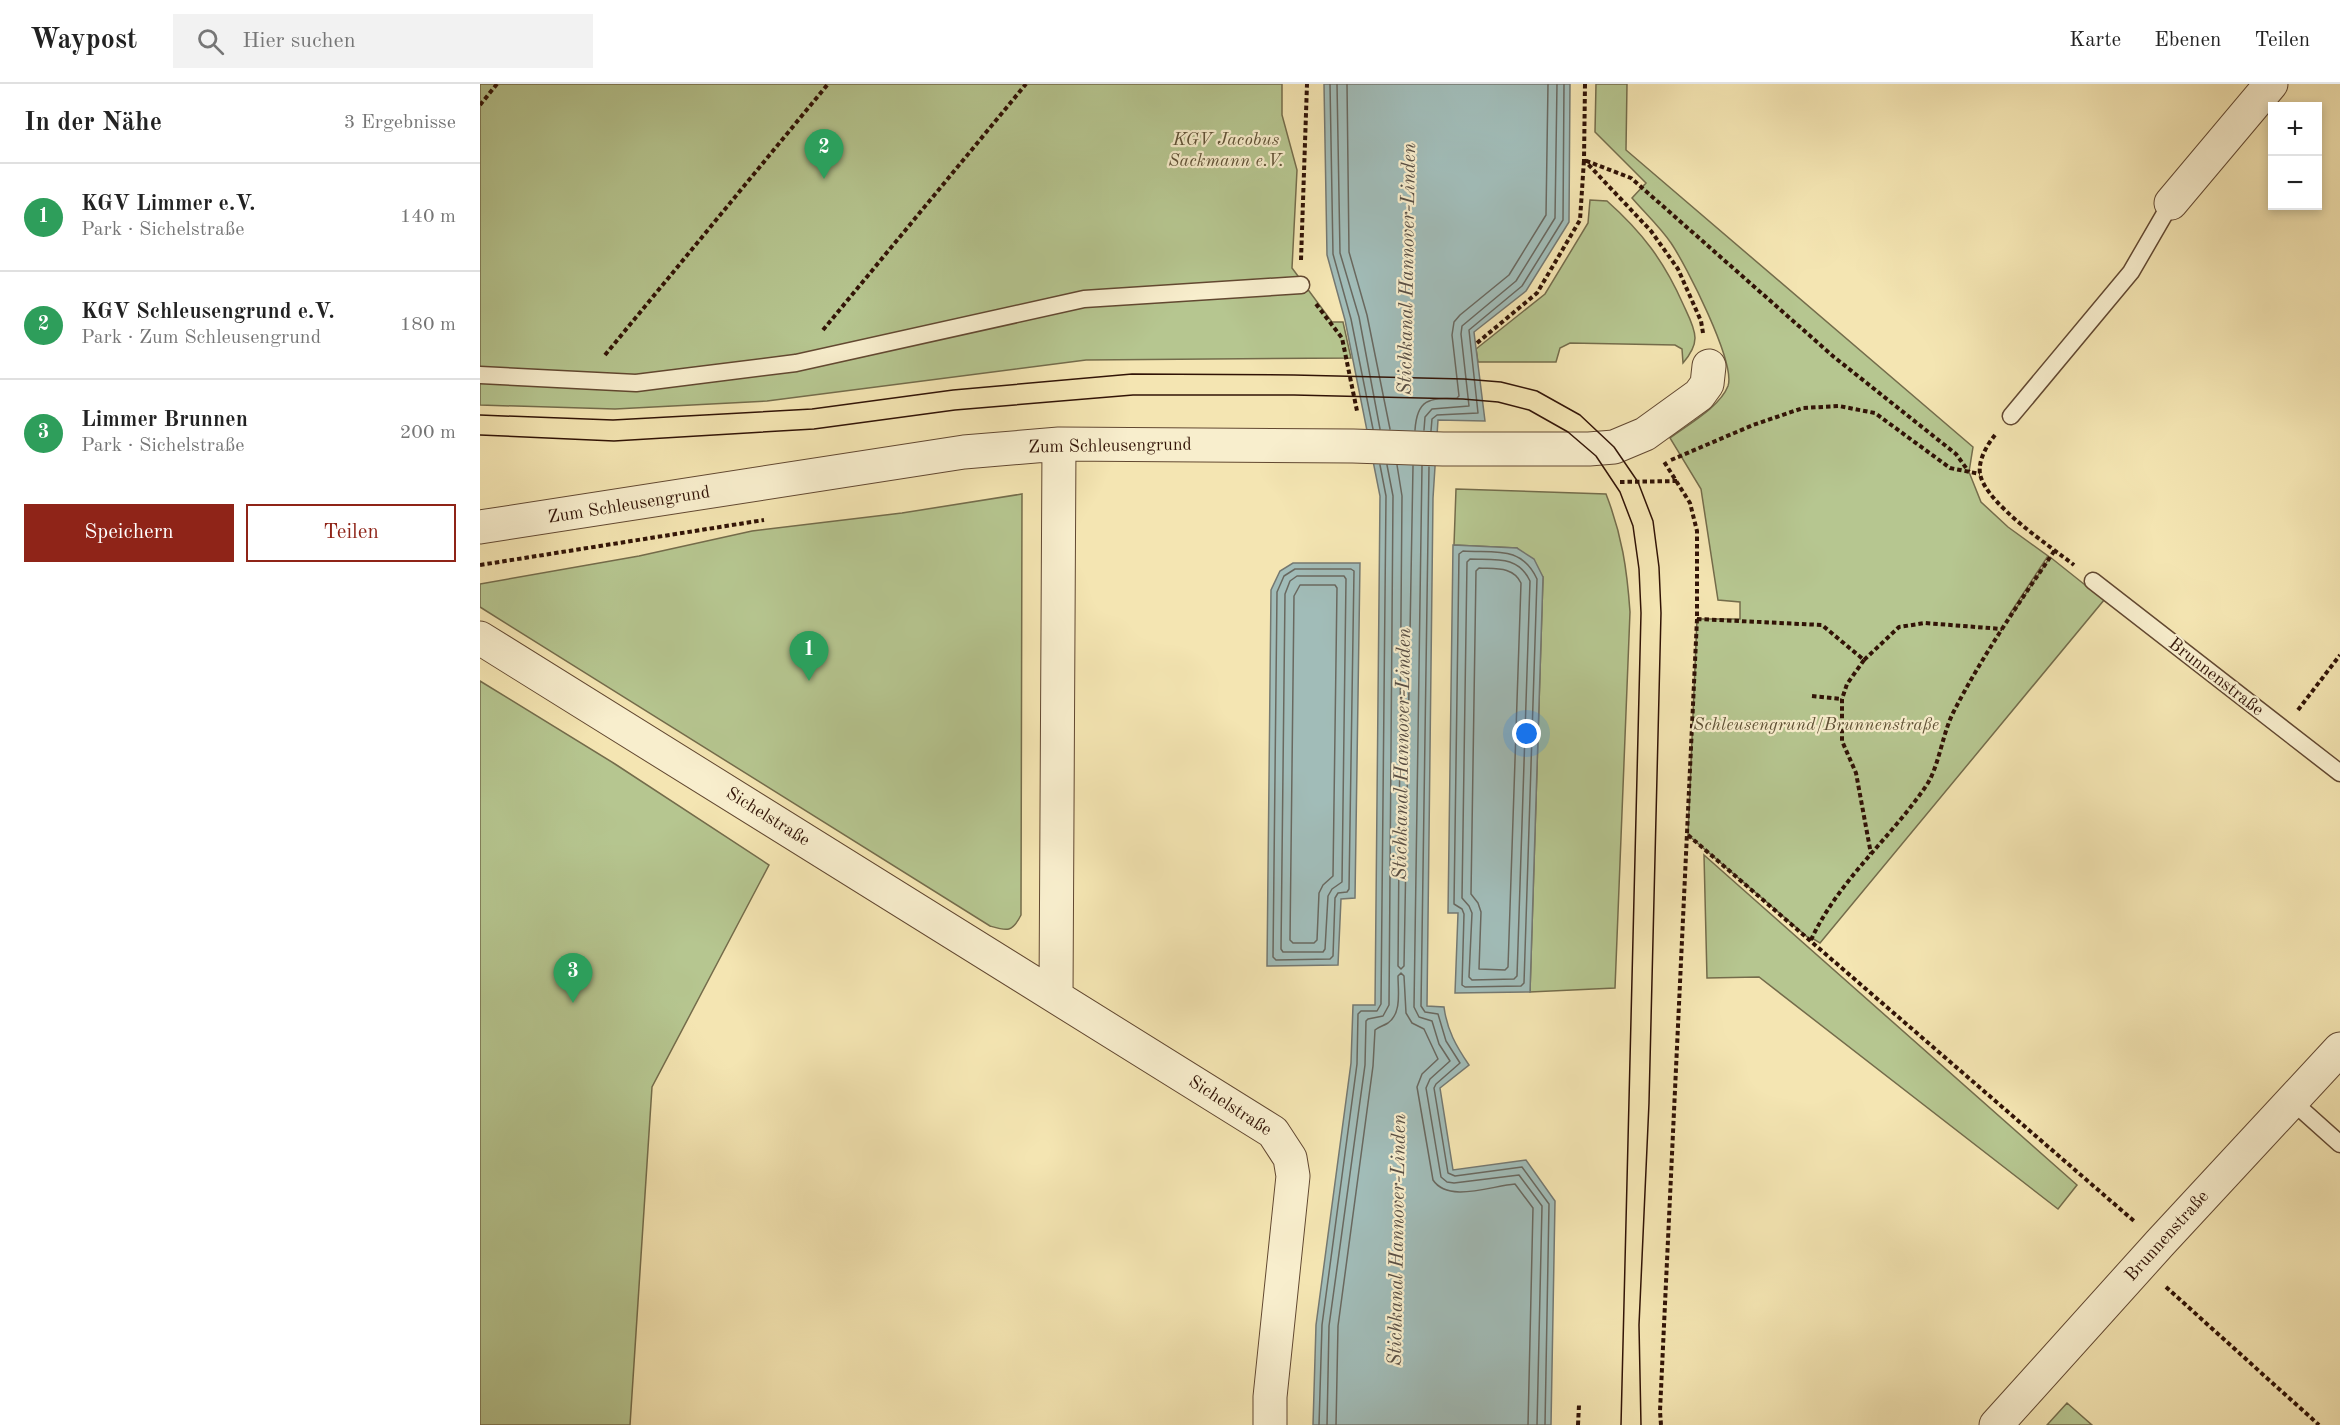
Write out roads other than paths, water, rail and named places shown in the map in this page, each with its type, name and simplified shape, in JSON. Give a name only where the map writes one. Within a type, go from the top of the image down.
[{"type":"street","points":[[2171,203],[2271,84]]},
{"type":"street","name":"Zum Schleusengrund","points":[[480,527],[964,452],[1059,444],[1353,446],[1443,449],[1614,447],[1645,434],[1699,395],[1707,384],[1709,366]]},
{"type":"street","points":[[1056,996],[1059,444]]},
{"type":"street","name":"Sichelstraße","points":[[480,638],[1273,1132],[1290,1158],[1293,1176],[1269,1425]]},
{"type":"street","name":"Brunnenstraße","points":[[1996,1425],[2340,1049]]},
{"type":"lane","points":[[2011,416],[2131,272],[2171,203]]},
{"type":"lane","points":[[480,375],[636,383],[796,363],[1084,300],[1301,285]]},
{"type":"lane","name":"Brunnenstraße","points":[[2093,581],[2340,773]]},
{"type":"lane","points":[[2292,1101],[2340,1144]]},
{"type":"water","name":"Stichkanal Hannover-Linden","points":[[1324,84],[1570,84],[1569,222],[1526,291],[1474,332],[1485,421],[1438,420],[1433,498],[1427,1006],[1444,1007],[1453,1038],[1469,1065],[1440,1088],[1453,1170],[1526,1160],[1555,1201],[1551,1425],[1313,1425],[1316,1325],[1351,1063],[1353,1005],[1375,1005],[1380,496],[1345,320],[1327,255]]},
{"type":"water","points":[[1453,545],[1517,548],[1534,559],[1543,577],[1530,992],[1455,993],[1458,913],[1448,913]]},
{"type":"water","points":[[1293,563],[1360,563],[1355,898],[1341,899],[1338,965],[1267,966],[1271,590],[1280,571]]},
{"type":"tram line","points":[[480,415],[613,420],[812,409],[953,390],[1132,374],[1294,375],[1501,382],[1537,391],[1580,415],[1614,447],[1638,482],[1653,521],[1659,567],[1661,613],[1649,1103],[1639,1325],[1641,1425]]},
{"type":"tram line","points":[[480,435],[614,441],[814,429],[955,410],[1133,395],[1294,395],[1498,402],[1529,410],[1568,432],[1596,456],[1620,492],[1633,526],[1639,569],[1641,613],[1621,1425]]},
{"type":"place","name":"KGV Schleusengrund e.V.","points":[[824,179]]},
{"type":"place","name":"KGV Limmer e.V.","points":[[809,681]]},
{"type":"place","name":"Limmer Brunnen","points":[[573,1003]]},
{"type":"park label","name":"KGV Jacobus Sackmann e.V.","points":[[1226,150]]},
{"type":"park label","name":"Schleusengrund/Brunnenstraße","points":[[1816,725]]}]
